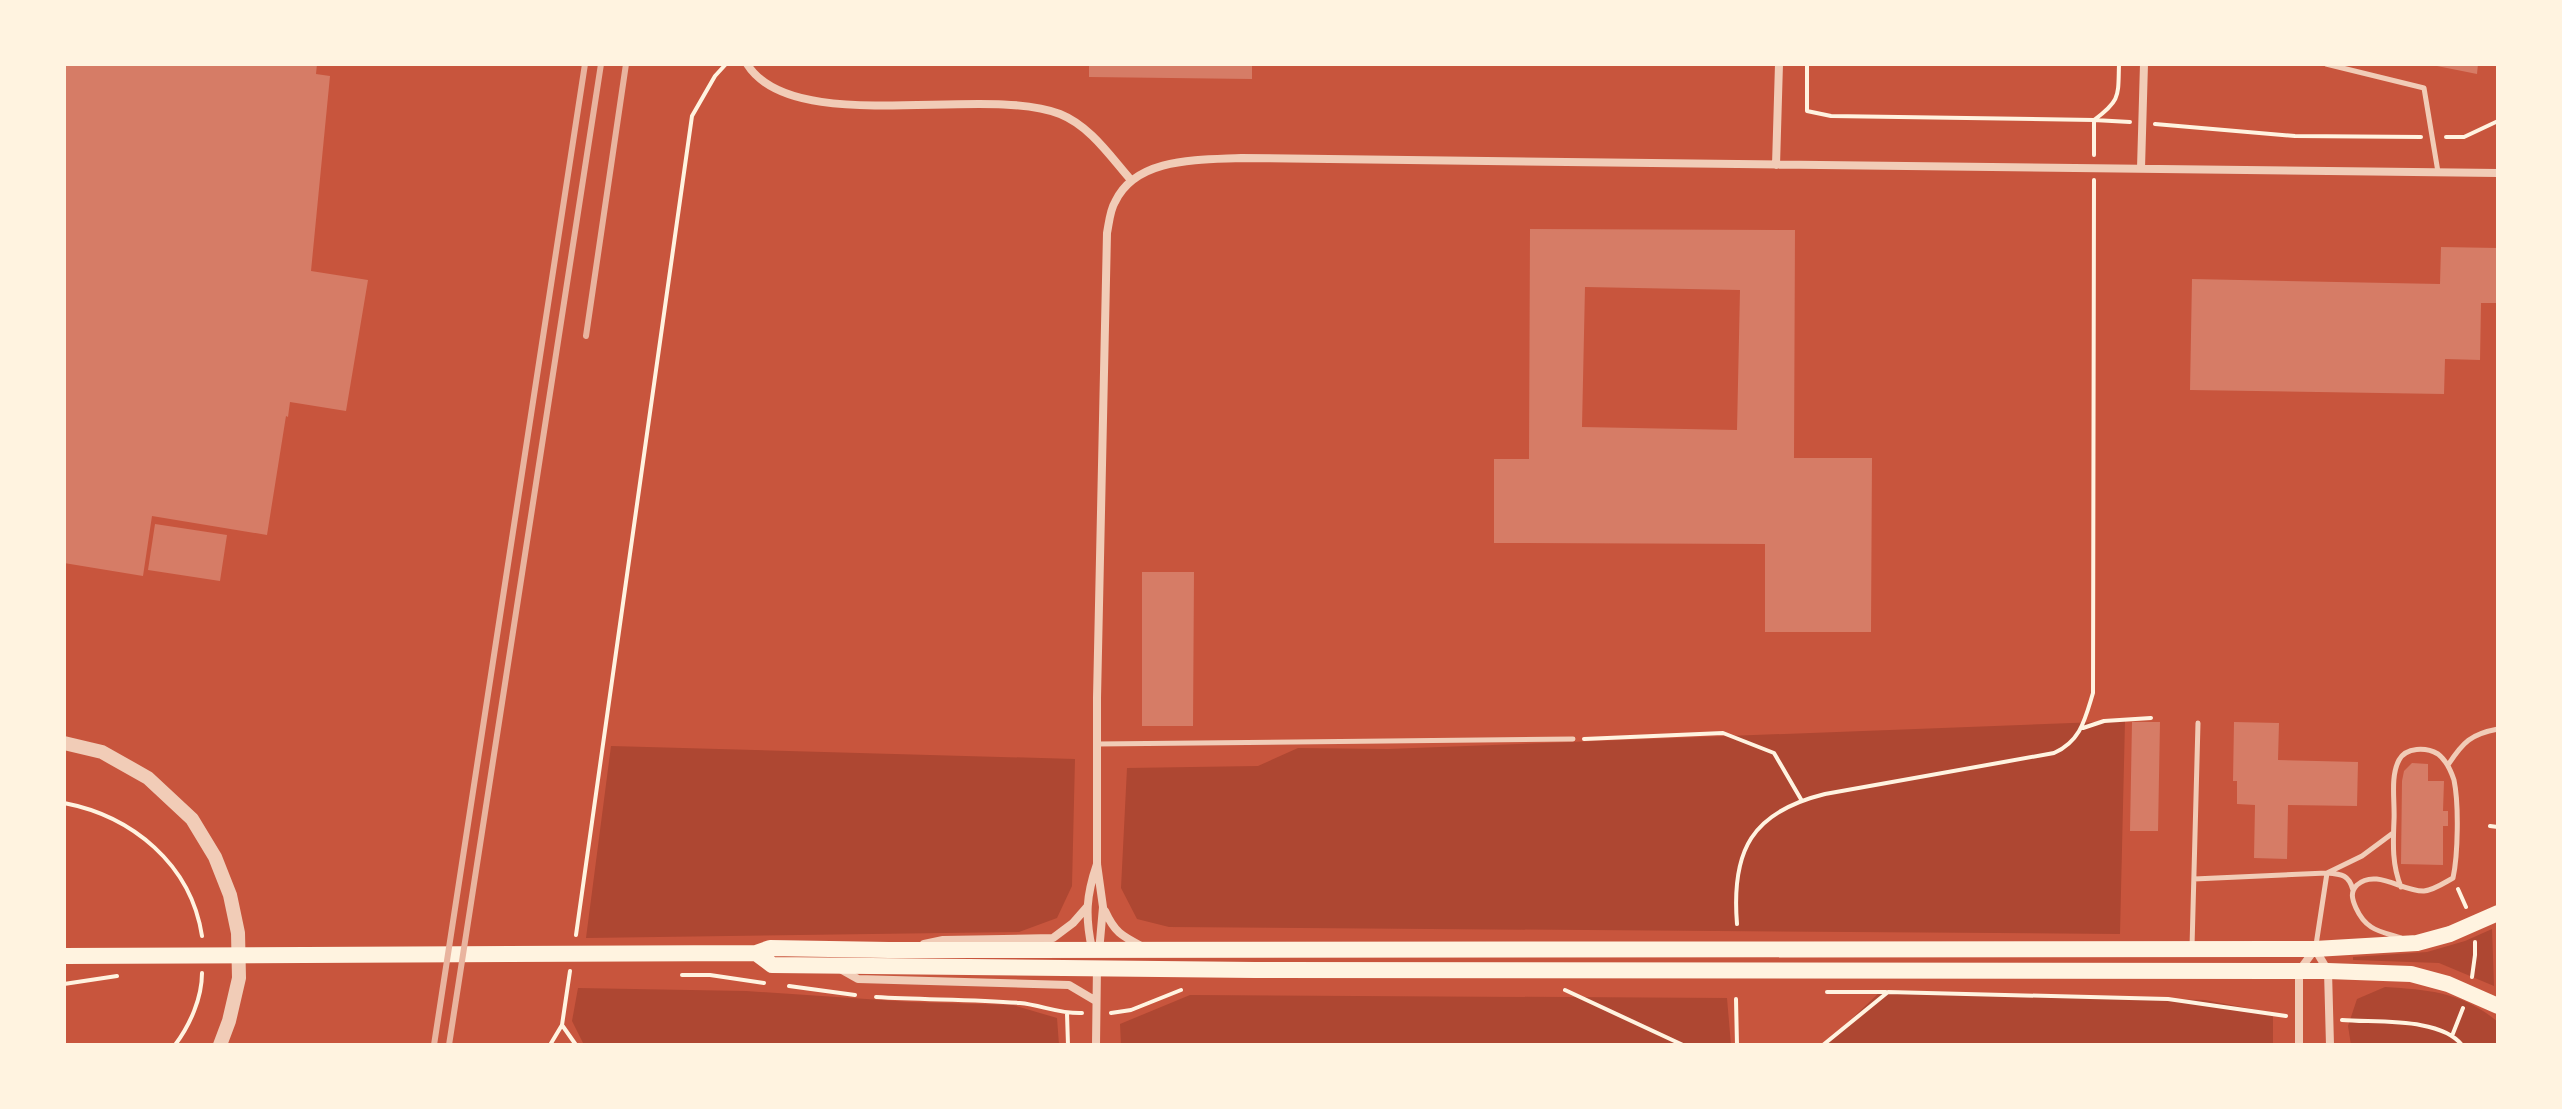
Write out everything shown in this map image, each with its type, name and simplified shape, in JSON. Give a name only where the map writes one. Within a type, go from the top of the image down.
[{"type":"main road","points":[[64,956],[756,953],[770,948],[2315,949],[2417,943],[2450,934],[2498,913]]},
{"type":"main road","points":[[756,953],[772,965],[834,966],[2328,971],[2411,974],[2448,984],[2498,1006]]},
{"type":"street","points":[[747,64],[764,83],[807,100],[843,105],[1033,106],[1075,122],[1131,180]]},
{"type":"street","points":[[1776,165],[1779,64]]},
{"type":"street","points":[[2141,168],[2144,64]]},
{"type":"street","points":[[1096,1045],[1096,949],[1103,907],[1097,864],[1097,744],[1107,233],[1115,202],[1131,180],[1155,168],[1194,160],[1241,158],[2498,173]]},
{"type":"street","points":[[64,743],[102,752],[148,778],[192,819],[215,857],[230,895],[238,933],[239,963],[239,978],[220,1045]]},
{"type":"street","points":[[1096,949],[1087,907],[1088,890],[1097,864]]},
{"type":"street","points":[[897,949],[943,940],[1053,938],[1087,907]]},
{"type":"street","points":[[1103,907],[1119,935],[1148,949]]},
{"type":"street","points":[[2299,1045],[2299,971],[2315,949],[2328,971],[2330,1045]]},
{"type":"street","points":[[834,966],[858,979],[1069,985],[1096,1001]]},
{"type":"lane","points":[[2326,64],[2424,88],[2438,172]]},
{"type":"lane","points":[[2192,948],[2198,723]]},
{"type":"lane","points":[[2448,765],[2461,745],[2478,733],[2498,729]]},
{"type":"lane","points":[[1097,744],[1573,739]]},
{"type":"lane","points":[[2353,890],[2360,882],[2371,879],[2401,887],[2427,891],[2453,878],[2456,862],[2454,781],[2448,765],[2437,754],[2423,750],[2408,751],[2401,756],[2397,766],[2393,833],[2396,874],[2401,887]]},
{"type":"lane","points":[[2327,873],[2362,856],[2393,833]]},
{"type":"lane","points":[[2315,949],[2327,873]]},
{"type":"lane","points":[[2194,879],[2342,874],[2350,880],[2352,900],[2371,929],[2417,943]]},
{"type":"path","points":[[574,948],[692,116],[715,76],[726,64]]},
{"type":"path","points":[[1807,64],[1807,111],[1831,116],[2094,120],[2295,136],[2464,137],[2498,121]]},
{"type":"path","points":[[2094,120],[2113,106],[2118,90],[2119,64]]},
{"type":"path","points":[[1737,924],[1737,886],[1748,840],[1772,815],[1825,794],[2054,753],[2069,745],[2082,729],[2093,693],[2094,120]]},
{"type":"path","points":[[2082,729],[2104,721],[2151,718]]},
{"type":"path","points":[[1573,739],[1723,733],[1774,753],[1802,801]]},
{"type":"path","points":[[64,803],[85,807],[123,823],[154,845],[176,870],[194,905],[202,933],[202,946]]},
{"type":"path","points":[[2490,826],[2498,827]]},
{"type":"path","points":[[2452,1036],[2469,994],[2475,955],[2472,924],[2453,878]]},
{"type":"path","points":[[550,1045],[562,1025],[572,963]]},
{"type":"path","points":[[175,1045],[184,1033],[195,1006],[202,984],[202,972]]},
{"type":"path","points":[[64,984],[127,975]]},
{"type":"path","points":[[681,975],[710,975],[774,984]]},
{"type":"path","points":[[788,986],[857,995]]},
{"type":"path","points":[[870,996],[1022,1003],[1067,1013],[1097,1013],[1131,1010],[1185,989]]},
{"type":"path","points":[[1562,989],[1683,1045]]},
{"type":"path","points":[[1823,1045],[1888,992],[2168,999],[2299,1017]]},
{"type":"path","points":[[1736,999],[1737,1045]]},
{"type":"path","points":[[1067,1013],[1068,1045]]},
{"type":"path","points":[[2330,1019],[2428,1026],[2452,1036],[2462,1045]]},
{"type":"path","points":[[562,1025],[576,1045]]},
{"type":"shaded area","points":[[2125,721],[2120,934],[1169,927],[1137,919],[1121,888],[1127,768],[1258,766],[1298,748],[1388,749]]},
{"type":"shaded area","points":[[611,746],[1075,759],[1072,886],[1057,918],[1019,932],[586,938]]},
{"type":"shaded area","points":[[2492,929],[2494,986],[2439,963],[2353,960],[2353,957],[2427,952]]},
{"type":"shaded area","points":[[2385,987],[2431,991],[2471,1004],[2498,1022],[2498,1045],[2351,1045],[2348,1026],[2357,999]]},
{"type":"shaded area","points":[[578,988],[746,991],[1013,1005],[1057,1018],[1059,1045],[584,1045],[572,1021]]},
{"type":"shaded area","points":[[1881,991],[2205,1000],[2273,1013],[2273,1045],[1824,1045]]},
{"type":"shaded area","points":[[1190,995],[1727,998],[1731,1045],[1121,1045],[1120,1024]]},
{"type":"building","points":[[64,64],[317,64],[316,74],[330,76],[311,271],[368,280],[346,411],[290,402],[267,535],[152,516],[143,576],[64,563]]},
{"type":"building","points":[[1089,64],[1252,64],[1252,79],[1089,77]]},
{"type":"building","points":[[2427,64],[2478,64],[2477,74]]},
{"type":"building","points":[[1530,229],[1795,230],[1794,458],[1872,458],[1871,632],[1765,632],[1765,544],[1494,543],[1494,459],[1529,459]],"holes":[[[1585,287],[1740,290],[1737,430],[1582,427]]]},
{"type":"building","points":[[2441,247],[2498,248],[2497,303],[2481,303],[2480,360],[2445,359],[2444,394],[2190,390],[2192,279],[2440,284]]},
{"type":"building","points":[[155,524],[227,535],[220,581],[148,570]]},
{"type":"building","points":[[1142,572],[1194,572],[1193,726],[1142,726]]},
{"type":"building","points":[[2132,722],[2160,722],[2158,831],[2130,831]]},
{"type":"building","points":[[2234,722],[2279,723],[2278,760],[2358,762],[2357,806],[2288,805],[2287,859],[2254,858],[2255,805],[2237,804],[2237,781],[2233,781]]},
{"type":"building","points":[[2412,763],[2428,764],[2428,781],[2444,781],[2443,811],[2448,811],[2448,826],[2443,826],[2443,865],[2401,864],[2402,781],[2404,771]]},
{"type":"railway","points":[[434,1045],[585,64]]},
{"type":"railway","points":[[449,1045],[601,64]]},
{"type":"railway","points":[[586,336],[626,64]]}]
